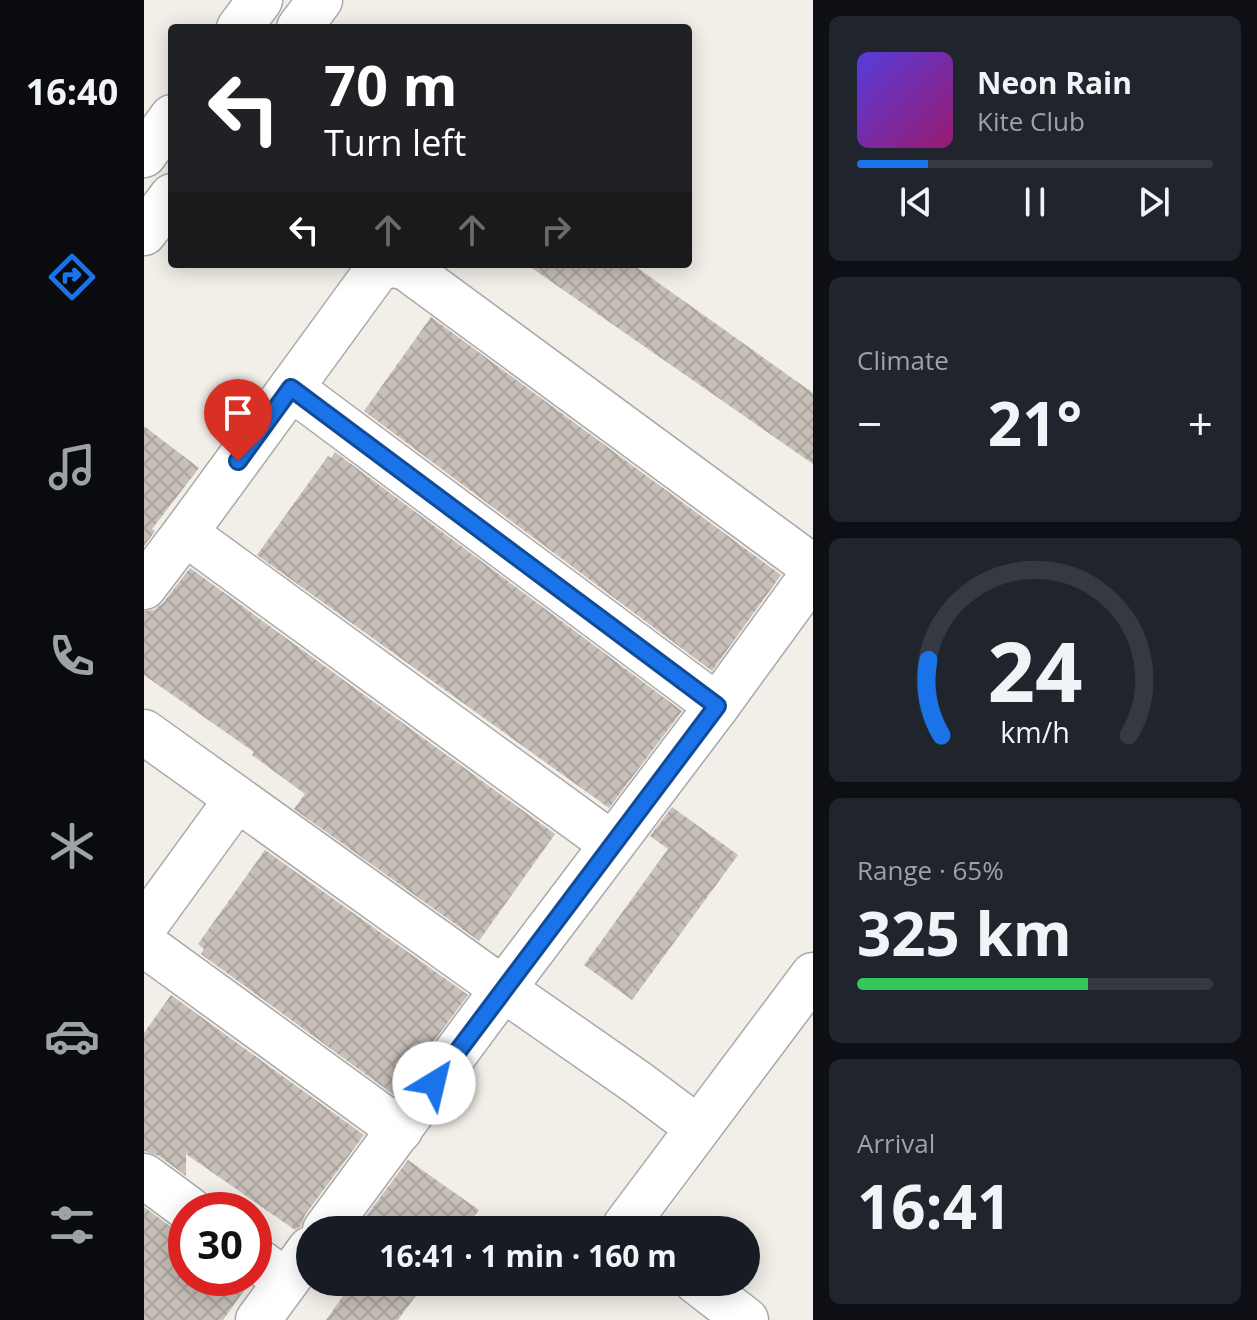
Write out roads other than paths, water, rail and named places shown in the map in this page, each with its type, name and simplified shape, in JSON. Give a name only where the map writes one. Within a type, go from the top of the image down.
[{"type":"street","points":[[242,24],[260,0]]},
{"type":"street","points":[[144,155],[168,122]]},
{"type":"street","points":[[144,233],[168,201]]},
{"type":"street","points":[[144,587],[381,268]]},
{"type":"street","points":[[407,268],[813,567]]},
{"type":"street","points":[[291,388],[717,706]]},
{"type":"street","points":[[185,533],[612,844]]},
{"type":"street","points":[[336,1216],[813,574]]},
{"type":"street","points":[[144,732],[698,1128]]},
{"type":"street","points":[[144,927],[237,799]]},
{"type":"street","points":[[144,944],[400,1130]]},
{"type":"street","points":[[632,1216],[813,975]]},
{"type":"street","points":[[144,1176],[168,1194]]},
{"type":"street","points":[[258,1320],[283,1263]]},
{"type":"street","points":[[715,1296],[746,1320]]}]
